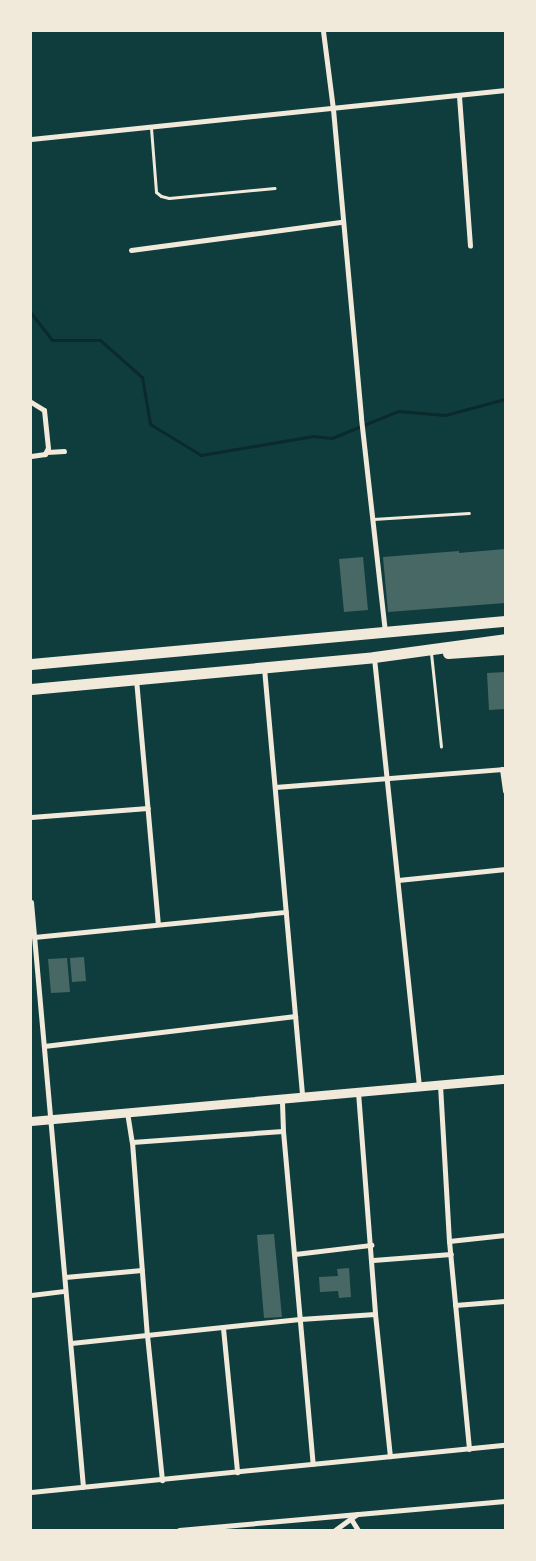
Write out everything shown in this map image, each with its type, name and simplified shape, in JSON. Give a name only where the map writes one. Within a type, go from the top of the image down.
[{"type":"highway","points":[[31,664],[505,621]]},
{"type":"highway","points":[[31,689],[374,657],[505,638]]},
{"type":"highway","points":[[398,654],[505,650]]},
{"type":"street","points":[[323,31],[333,109],[363,439],[385,632]]},
{"type":"street","points":[[31,139],[505,90]]},
{"type":"street","points":[[459,96],[470,246]]},
{"type":"street","points":[[131,250],[342,222]]},
{"type":"street","points":[[31,402],[44,410],[48,452]]},
{"type":"street","points":[[31,456],[64,450]]},
{"type":"street","points":[[374,657],[419,1087]]},
{"type":"street","points":[[264,668],[302,1097]]},
{"type":"street","points":[[136,679],[158,924]]},
{"type":"street","points":[[275,787],[504,769],[505,791]]},
{"type":"street","points":[[31,817],[148,808]]},
{"type":"street","points":[[398,880],[505,869]]},
{"type":"street","points":[[31,902],[83,1487]]},
{"type":"street","points":[[34,937],[286,912]]},
{"type":"street","points":[[44,1046],[295,1016]]},
{"type":"street","points":[[31,1121],[505,1079]]},
{"type":"street","points":[[440,1085],[455,1305],[469,1449]]},
{"type":"street","points":[[358,1092],[373,1260],[375,1314],[390,1456]]},
{"type":"street","points":[[282,1099],[283,1130],[314,1464]]},
{"type":"street","points":[[127,1112],[132,1142],[147,1335],[162,1480]]},
{"type":"street","points":[[132,1142],[283,1130]]},
{"type":"street","points":[[450,1241],[505,1235]]},
{"type":"street","points":[[295,1254],[371,1245]]},
{"type":"street","points":[[373,1260],[451,1254]]},
{"type":"street","points":[[65,1277],[142,1270]]},
{"type":"street","points":[[31,1295],[65,1291]]},
{"type":"street","points":[[455,1305],[505,1301]]},
{"type":"street","points":[[71,1343],[300,1319],[375,1314]]},
{"type":"street","points":[[223,1328],[237,1472]]},
{"type":"street","points":[[31,1492],[505,1445]]},
{"type":"street","points":[[179,1530],[505,1501]]},
{"type":"street","points":[[335,1530],[358,1514]]},
{"type":"street","points":[[351,1519],[358,1530]]},
{"type":"lane","points":[[151,128],[156,192],[160,196],[169,198],[275,188]]},
{"type":"lane","points":[[372,519],[469,513]]},
{"type":"lane","points":[[431,653],[441,746]]},
{"type":"building","points":[[505,549],[505,603],[388,612],[383,557]]},
{"type":"building","points":[[363,557],[368,610],[344,612],[339,559]]},
{"type":"building","points":[[505,672],[505,709],[489,710],[487,673]]},
{"type":"building","points":[[84,957],[86,981],[72,982],[70,958]]},
{"type":"building","points":[[67,958],[70,992],[51,993],[48,959]]},
{"type":"building","points":[[274,1234],[282,1317],[264,1318],[257,1235]]},
{"type":"building","points":[[349,1268],[351,1297],[339,1298],[338,1291],[320,1292],[319,1277],[338,1276],[337,1269]]},
{"type":"waterway","points":[[31,313],[52,340],[100,340],[142,377],[150,424],[201,455],[313,436],[332,438],[398,411],[445,415],[505,399]]}]
